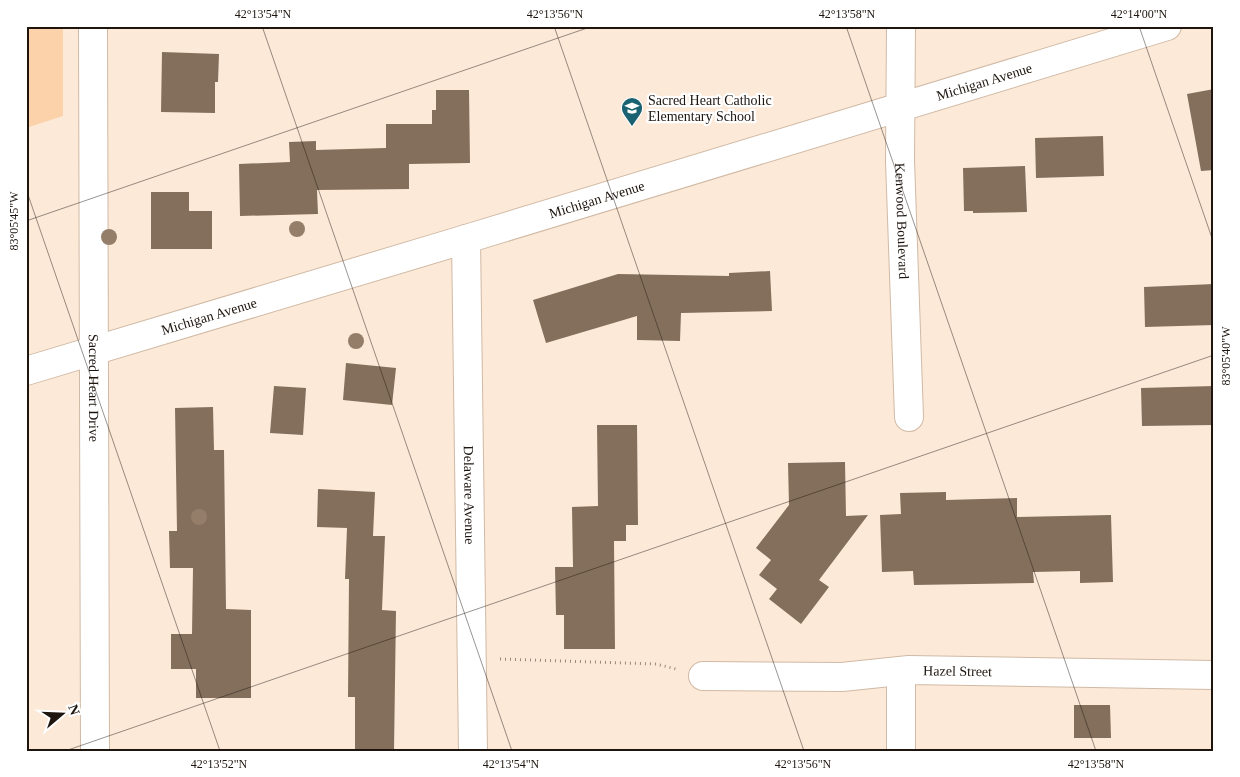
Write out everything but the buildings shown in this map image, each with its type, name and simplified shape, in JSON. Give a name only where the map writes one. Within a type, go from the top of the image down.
[{"type":"street","name":"Sacred Heart Drive","points":[[93,26],[95,751]]},
{"type":"street","name":"Kenwood Boulevard","points":[[901,26],[902,106],[900,161],[910,416]]},
{"type":"street","name":"Michigan Avenue","points":[[26,371],[1167,26]]},
{"type":"street","name":"Delaware Avenue","points":[[466,239],[472,751]]},
{"type":"street","name":"Hazel Street","points":[[703,676],[842,677],[901,671],[1214,675]]},
{"type":"street","points":[[901,671],[901,751]]},
{"type":"path","points":[[472,656],[512,661],[656,664],[703,676]]},
{"type":"shaded area","points":[[26,26],[63,26],[63,116],[26,128]]},
{"type":"place","name":"Sacred Heart Catholic Elementary School","points":[[632,127]]}]
